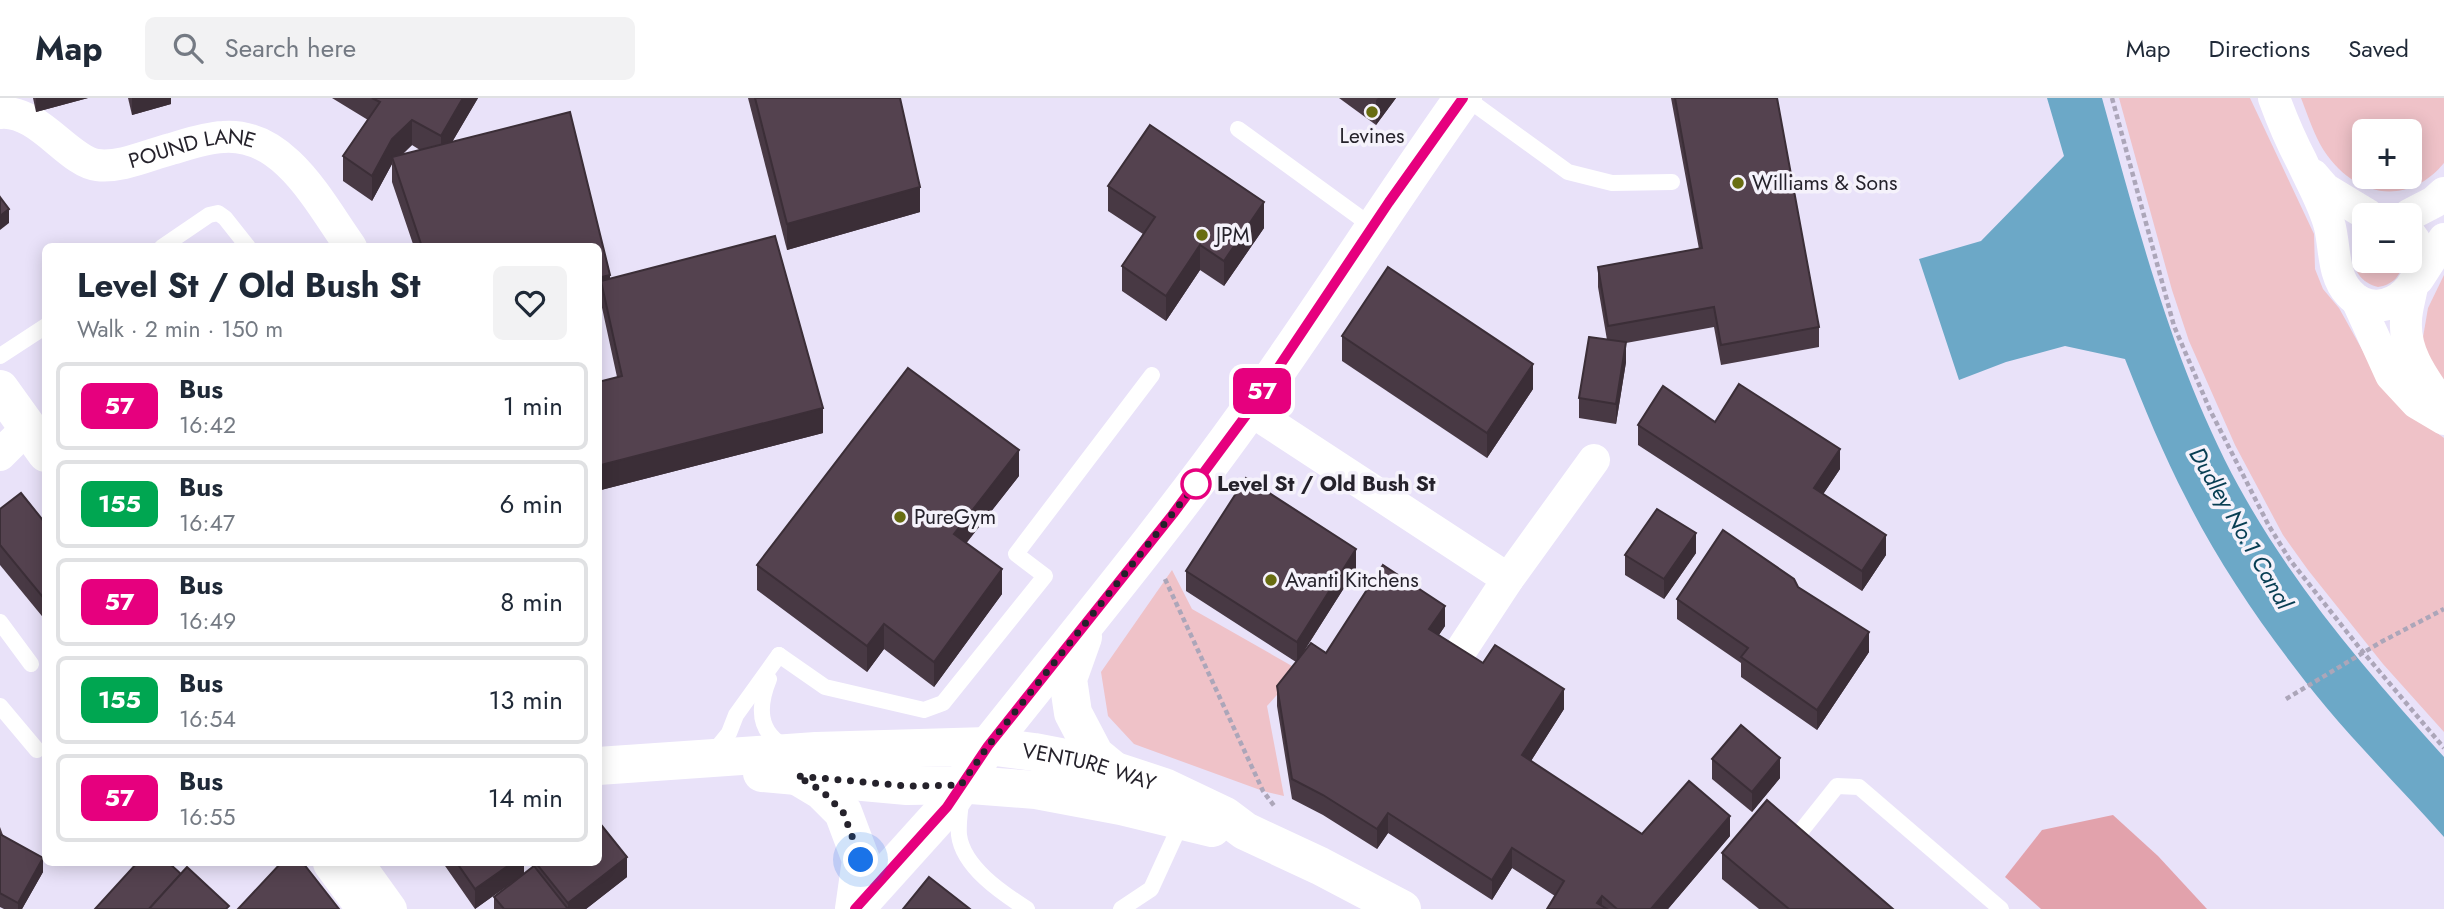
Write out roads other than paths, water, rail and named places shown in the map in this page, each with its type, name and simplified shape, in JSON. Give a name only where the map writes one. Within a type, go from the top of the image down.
[{"type":"main road","points":[[854,909],[947,807],[988,746],[1180,505],[1250,410],[1464,98]]},
{"type":"main road","points":[[0,389],[36,440]]},
{"type":"main road","points":[[1090,618],[1068,679],[1073,713],[1095,755],[1112,769]]},
{"type":"main road","name":"VENTURE WAY","points":[[796,764],[988,746],[1091,763],[1164,787],[1186,811],[1207,828],[1245,831],[1402,909]]},
{"type":"main road","name":"VENTURE WAY","points":[[602,766],[709,757],[796,764],[907,786],[961,785],[1037,790],[1121,806],[1186,811]]},
{"type":"main road","points":[[796,764],[843,812],[861,860],[854,909]]},
{"type":"main road","points":[[334,866],[366,909]]},
{"type":"street","points":[[2274,98],[2302,164],[2322,201],[2330,226],[2338,276],[2357,300],[2391,375],[2417,403],[2444,419]]},
{"type":"street","name":"POUND LANE","points":[[3,108],[30,121],[96,165],[120,164],[200,141],[225,137],[265,145],[284,158],[296,172],[348,243]]},
{"type":"street","points":[[2302,164],[2325,189],[2352,205]]},
{"type":"street","points":[[2422,208],[2444,193]]},
{"type":"street","points":[[2336,261],[2343,239],[2352,232]]},
{"type":"street","points":[[2357,300],[2371,304],[2393,302],[2406,295],[2444,239]]},
{"type":"street","points":[[2417,273],[2406,321],[2409,349],[2420,373],[2444,408]]},
{"type":"street","points":[[1250,410],[1508,579]]},
{"type":"street","points":[[0,455],[36,440]]},
{"type":"street","points":[[1456,658],[1508,579],[1594,460]]},
{"type":"street","points":[[360,866],[391,909]]},
{"type":"lane","points":[[1464,98],[1568,172],[1612,183],[1672,182]]},
{"type":"lane","points":[[1238,129],[1373,227]]},
{"type":"lane","points":[[168,243],[209,215],[218,213],[245,243]]},
{"type":"lane","points":[[0,356],[42,329]]},
{"type":"lane","points":[[779,655],[825,687],[924,710],[943,703],[1045,576],[1016,554],[1152,375]]},
{"type":"lane","points":[[0,622],[31,664]]},
{"type":"lane","points":[[709,757],[729,733],[736,715],[779,655]]},
{"type":"lane","points":[[779,655],[761,698],[760,712],[766,728],[796,764]]},
{"type":"lane","points":[[0,706],[37,750]]},
{"type":"lane","points":[[961,785],[959,835],[965,853],[993,887],[1027,909]]},
{"type":"lane","points":[[1789,845],[1837,786],[1859,787],[2001,909]]},
{"type":"lane","points":[[1121,909],[1150,888],[1186,811]]},
{"type":"water","name":"Dudley No.1 Canal","points":[[2047,98],[2102,98],[2176,346],[2216,441],[2260,524],[2308,594],[2360,661],[2444,757],[2444,837],[2326,707],[2251,607],[2201,527],[2178,483],[2125,359],[2065,346],[2006,362],[1959,380],[1919,259],[1981,241],[2064,156]]},
{"type":"place","name":"Levines","points":[[1372,112]]},
{"type":"place","name":"Williams & Sons","points":[[1738,183]]},
{"type":"place","name":"JPM","points":[[1202,235]]},
{"type":"place","name":"Level St / Old Bush St","points":[[1196,484]]},
{"type":"place","name":"PureGym","points":[[900,517]]},
{"type":"place","name":"Avanti Kitchens","points":[[1271,580]]}]
